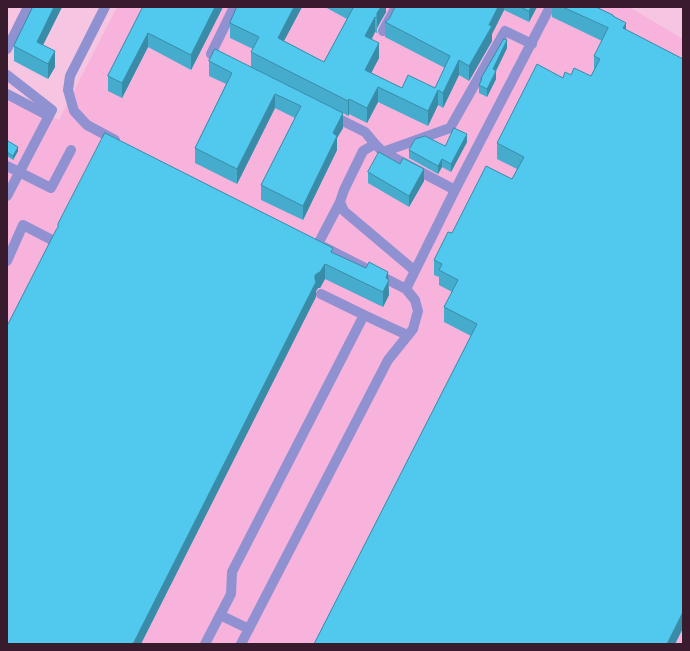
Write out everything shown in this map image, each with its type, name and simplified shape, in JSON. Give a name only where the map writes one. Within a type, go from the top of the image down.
[{"type":"lane","points":[[7,49],[28,7]]},
{"type":"lane","points":[[105,7],[70,76],[68,90],[74,111],[87,125],[122,143]]},
{"type":"lane","points":[[232,65],[211,54],[234,7]]},
{"type":"lane","points":[[383,31],[396,7]]},
{"type":"lane","points":[[406,289],[455,190],[550,7]]},
{"type":"lane","points":[[383,152],[450,128],[505,31],[532,44]]},
{"type":"lane","points":[[7,75],[52,110],[7,196]]},
{"type":"lane","points":[[7,94],[49,116]]},
{"type":"lane","points":[[323,111],[365,132],[383,152],[455,190]]},
{"type":"lane","points":[[241,644],[388,360],[413,329],[418,311],[415,300],[406,289],[315,242],[340,202],[344,190],[363,152],[375,144]]},
{"type":"lane","points":[[7,166],[51,188],[71,150]]},
{"type":"lane","points":[[340,202],[344,211],[415,271]]},
{"type":"lane","points":[[7,261],[23,225],[52,240]]},
{"type":"lane","points":[[321,294],[407,336]]},
{"type":"lane","points":[[205,644],[230,594],[232,572],[364,315]]},
{"type":"lane","points":[[220,615],[249,630]]},
{"type":"shaded area","points":[[117,7],[629,7],[683,39],[683,644],[7,644],[7,92],[59,120]]},
{"type":"building","points":[[33,7],[54,7],[37,42],[55,51],[48,64],[14,46]]},
{"type":"building","points":[[143,7],[215,7],[191,55],[148,33],[122,83],[108,76]]},
{"type":"building","points":[[237,7],[294,7],[278,38],[324,62],[353,8],[352,7],[381,7],[377,13],[377,18],[375,17],[365,36],[379,43],[365,70],[402,88],[408,75],[435,88],[450,56],[385,22],[389,19],[395,7],[498,7],[489,25],[492,26],[469,66],[459,60],[443,93],[438,90],[428,111],[378,87],[367,108],[349,99],[348,101],[251,52],[259,37],[230,23]]},
{"type":"building","points":[[521,7],[531,7],[529,11]]},
{"type":"building","points":[[563,7],[596,7],[626,23],[623,28],[683,59],[683,612],[667,644],[314,644],[477,324],[444,307],[458,280],[439,270],[442,264],[434,260],[448,232],[452,233],[486,166],[512,179],[524,157],[497,143],[537,64],[563,78],[565,72],[571,75],[574,68],[591,76],[600,59],[594,56],[608,28]]},
{"type":"building","points":[[504,39],[507,40],[493,69],[496,71],[487,89],[479,85],[481,79]]},
{"type":"building","points":[[215,49],[343,113],[333,133],[337,136],[303,206],[261,185],[301,106],[275,94],[237,169],[195,148],[232,73],[209,61]]},
{"type":"building","points":[[454,128],[467,134],[451,164],[442,159],[438,166],[409,150],[415,139],[425,136],[445,146]]},
{"type":"building","points":[[105,133],[333,248],[331,252],[366,268],[369,262],[388,272],[386,278],[389,280],[383,292],[325,264],[320,272],[315,275],[316,282],[133,644],[7,644],[7,326]]},
{"type":"building","points":[[8,141],[18,147],[13,156],[7,152]]},
{"type":"building","points":[[379,152],[400,164],[403,158],[424,169],[409,196],[368,172]]}]
